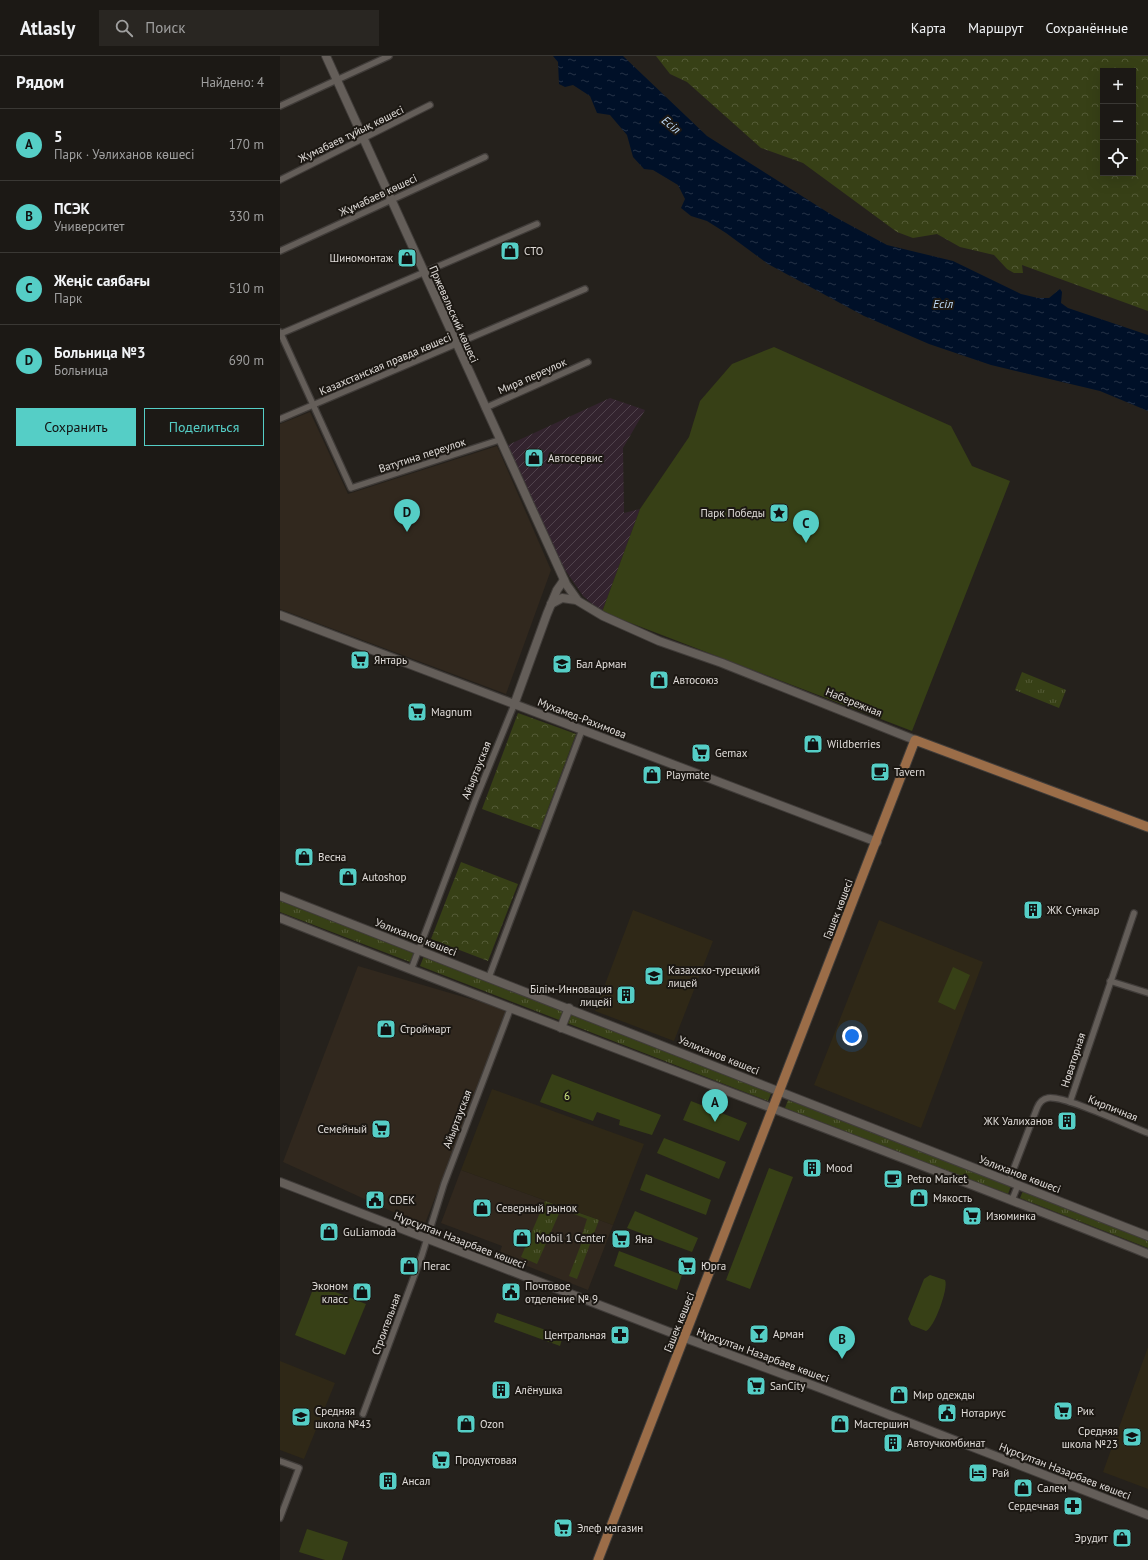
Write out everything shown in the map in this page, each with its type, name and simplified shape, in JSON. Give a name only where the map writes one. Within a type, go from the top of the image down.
[{"type":"main road","name":"Пржевальский көшесі","points":[[326,56],[499,440],[564,580]]},
{"type":"main road","name":"Набережная","points":[[564,580],[578,601],[603,616],[659,641],[722,663],[915,740],[1148,827]]},
{"type":"main road","name":"Айыртауская","points":[[514,705],[551,604],[557,590],[564,580]]},
{"type":"main road","points":[[551,604],[558,599],[565,597],[578,601]]},
{"type":"main road","name":"Мухамед-Рахимова","points":[[280,615],[876,842]]},
{"type":"main road","name":"Гашек көшесі","points":[[598,1560],[782,1089],[915,740]]},
{"type":"main road","name":"Уәлиханов көшесі","points":[[280,896],[782,1089],[1148,1236]]},
{"type":"main road","points":[[280,918],[411,970],[511,1007],[561,1028],[1012,1200],[1148,1254]]},
{"type":"main road","points":[[561,1028],[569,1008]]},
{"type":"main road","name":"Нұрсұлтан Назарбаев көшесі","points":[[280,1182],[1148,1515]]},
{"type":"street","points":[[280,106],[389,56]]},
{"type":"street","name":"Жумабаев тұйық көшесі","points":[[280,180],[430,105]]},
{"type":"street","name":"Жұмабаев көшесі","points":[[280,251],[485,157]]},
{"type":"street","points":[[313,405],[280,334],[537,224]]},
{"type":"street","name":"Казахстанская правда көшесі","points":[[280,419],[585,289]]},
{"type":"street","name":"Мира переулок","points":[[485,408],[588,362]]},
{"type":"street","name":"Ватутина переулок","points":[[313,405],[351,488],[499,440]]},
{"type":"street","name":"Айыртауская","points":[[411,970],[475,801],[514,705]]},
{"type":"street","points":[[489,977],[582,730]]},
{"type":"street","name":"Новаторная","points":[[1009,1181],[1039,1105],[1044,1100],[1050,1098],[1070,1102],[1134,913]]},
{"type":"street","points":[[1110,981],[1148,993]]},
{"type":"street","name":"Айыртауская","points":[[426,1239],[444,1184],[511,1007]]},
{"type":"street","name":"Кирпичная","points":[[1070,1102],[1148,1133]]},
{"type":"street","points":[[1012,1200],[1018,1185]]},
{"type":"street","name":"Строительная","points":[[364,1414],[421,1259],[426,1239]]},
{"type":"street","points":[[280,1461],[299,1468],[280,1518]]},
{"type":"shaded area","points":[[610,398],[645,410],[623,448],[624,513],[640,509],[602,612],[583,596],[561,564],[506,446]]},
{"type":"shaded area","points":[[310,412],[348,494],[497,446],[551,570],[506,694],[280,609],[280,424]]},
{"type":"shaded area","name":"Казахско-турецкий лицей","points":[[633,910],[713,941],[674,1041],[595,1011]]},
{"type":"shaded area","points":[[879,920],[983,962],[921,1128],[814,1085]]},
{"type":"shaded area","points":[[358,966],[508,1010],[424,1226],[283,1162]]},
{"type":"shaded area","points":[[492,1089],[644,1144],[613,1225],[461,1170]]},
{"type":"shaded area","points":[[461,1170],[613,1225],[588,1290],[499,1255],[502,1246],[441,1223]]},
{"type":"shaded area","name":"Средняя школа №23","points":[[1148,1347],[1148,1489],[1103,1472]]},
{"type":"shaded area","name":"Средняя школа №43","points":[[280,1361],[335,1383],[304,1459],[280,1450]]},
{"type":"green space","points":[[656,56],[1148,56],[1148,311],[1022,265],[1023,273],[1014,273],[1007,269],[994,255],[960,247],[937,234],[913,238],[897,232],[803,163],[761,148],[687,82],[670,74]]},
{"type":"green space","points":[[774,347],[951,426],[972,466],[1010,481],[912,731],[602,612],[640,509],[689,437],[700,401],[732,364]]},
{"type":"green space","points":[[1022,672],[1066,690],[1059,708],[1015,690]]},
{"type":"green space","points":[[518,713],[576,734],[540,830],[482,809]]},
{"type":"green space","points":[[461,862],[518,884],[488,961],[431,939]]},
{"type":"green space","points":[[280,901],[414,952],[410,962],[280,912]]},
{"type":"green space","points":[[424,956],[772,1091],[768,1101],[420,966]]},
{"type":"green space","points":[[953,967],[970,975],[955,1010],[938,1002]]},
{"type":"green space","name":"6","points":[[552,1074],[661,1115],[652,1135],[619,1125],[620,1120],[597,1112],[593,1121],[540,1102]]},
{"type":"green space","points":[[788,1100],[1011,1186],[1008,1194],[785,1108]]},
{"type":"green space","points":[[691,1101],[747,1123],[739,1141],[683,1120]]},
{"type":"green space","points":[[664,1138],[726,1162],[719,1179],[657,1153]]},
{"type":"green space","points":[[769,1168],[793,1177],[750,1289],[726,1280]]},
{"type":"green space","points":[[646,1174],[711,1200],[706,1215],[640,1190]]},
{"type":"green space","points":[[1023,1191],[1148,1240],[1148,1248],[1020,1198]]},
{"type":"green space","points":[[545,1201],[599,1220],[577,1279],[569,1276],[583,1239],[582,1235],[587,1219],[561,1209],[537,1264],[521,1257]]},
{"type":"green space","points":[[635,1211],[698,1238],[692,1252],[627,1228]]},
{"type":"green space","points":[[619,1251],[682,1275],[677,1290],[614,1266]]},
{"type":"green space","points":[[930,1275],[945,1280],[946,1284],[937,1316],[926,1331],[911,1325],[908,1319],[924,1279]]},
{"type":"green space","points":[[315,1284],[366,1304],[345,1355],[295,1335]]},
{"type":"green space","points":[[497,1313],[563,1336],[560,1346],[494,1322]]},
{"type":"green space","points":[[307,1529],[348,1542],[342,1560],[325,1560],[299,1552]]},
{"type":"water","name":"Есіл","points":[[553,56],[623,56],[707,136],[835,217],[887,245],[953,261],[1021,294],[1038,298],[1049,298],[1060,289],[1062,292],[1061,303],[1068,308],[1148,335],[1148,411],[1100,391],[991,365],[929,344],[864,316],[768,264],[726,233],[707,221],[691,216],[681,208],[685,199],[678,185],[653,170],[644,169],[633,157],[627,135],[610,115],[597,113],[590,96],[573,85],[565,87],[559,84],[558,62]]},
{"type":"place","name":"СТО","points":[[510,251]]},
{"type":"place","name":"Шиномонтаж","points":[[407,258]]},
{"type":"place","name":"Автосервис","points":[[534,458]]},
{"type":"place","name":"Парк Победы","points":[[779,513]]},
{"type":"place","name":"Больница №3","points":[[407,532]]},
{"type":"place","name":"Жеңіс саябағы","points":[[806,543]]},
{"type":"place","name":"Янтарь","points":[[360,660]]},
{"type":"place","name":"Бал Арман","points":[[562,664]]},
{"type":"place","name":"Автосоюз","points":[[659,680]]},
{"type":"place","name":"Magnum","points":[[417,712]]},
{"type":"place","name":"Wildberries","points":[[813,744]]},
{"type":"place","name":"Gemax","points":[[701,753]]},
{"type":"place","name":"Tavern","points":[[880,772]]},
{"type":"place","name":"Playmate","points":[[652,775]]},
{"type":"place","name":"Весна","points":[[304,857]]},
{"type":"place","name":"Autoshop","points":[[348,877]]},
{"type":"place","name":"ЖК Сункар","points":[[1033,910]]},
{"type":"place","name":"Казахско-турецкий лицей","points":[[654,976]]},
{"type":"place","name":"Білім-Инновация лицейі","points":[[626,995]]},
{"type":"place","name":"Строймарт","points":[[386,1029]]},
{"type":"place","name":"ЖК Уалиханов","points":[[1067,1121]]},
{"type":"place","name":"5","points":[[715,1122]]},
{"type":"place","name":"Семейный","points":[[381,1129]]},
{"type":"place","name":"Mood","points":[[812,1168]]},
{"type":"place","name":"Petro Market","points":[[893,1179]]},
{"type":"place","name":"Мякость","points":[[919,1198]]},
{"type":"place","name":"CDEK","points":[[375,1200]]},
{"type":"place","name":"Северный рынок","points":[[482,1208]]},
{"type":"place","name":"Изюминка","points":[[972,1216]]},
{"type":"place","name":"GuLiamoda","points":[[329,1232]]},
{"type":"place","name":"Mobil 1 Center","points":[[522,1238]]},
{"type":"place","name":"Яна","points":[[621,1239]]},
{"type":"place","name":"Пегас","points":[[409,1266]]},
{"type":"place","name":"Юрга","points":[[687,1266]]},
{"type":"place","name":"Эконом класс","points":[[362,1292]]},
{"type":"place","name":"Почтовое отделение № 9","points":[[511,1292]]},
{"type":"place","name":"Арман","points":[[759,1334]]},
{"type":"place","name":"Центральная","points":[[620,1335]]},
{"type":"place","name":"ПСЭК","points":[[842,1359]]},
{"type":"place","name":"SanCity","points":[[756,1386]]},
{"type":"place","name":"Алёнушка","points":[[501,1390]]},
{"type":"place","name":"Мир одежды","points":[[899,1395]]},
{"type":"place","name":"Рик","points":[[1063,1411]]},
{"type":"place","name":"Нотариус","points":[[947,1413]]},
{"type":"place","name":"Средняя школа №43","points":[[301,1417]]},
{"type":"place","name":"Ozon","points":[[466,1424]]},
{"type":"place","name":"Мастершин","points":[[840,1424]]},
{"type":"place","name":"Средняя школа №23","points":[[1132,1437]]},
{"type":"place","name":"Автоучкомбинат","points":[[893,1443]]},
{"type":"place","name":"Продуктовая","points":[[441,1460]]},
{"type":"place","name":"Рай","points":[[978,1473]]},
{"type":"place","name":"Ансал","points":[[388,1481]]},
{"type":"place","name":"Салем","points":[[1023,1488]]},
{"type":"place","name":"Сердечная","points":[[1073,1506]]},
{"type":"place","name":"Элеф магазин","points":[[563,1528]]},
{"type":"place","name":"Эрудит","points":[[1122,1538]]}]
